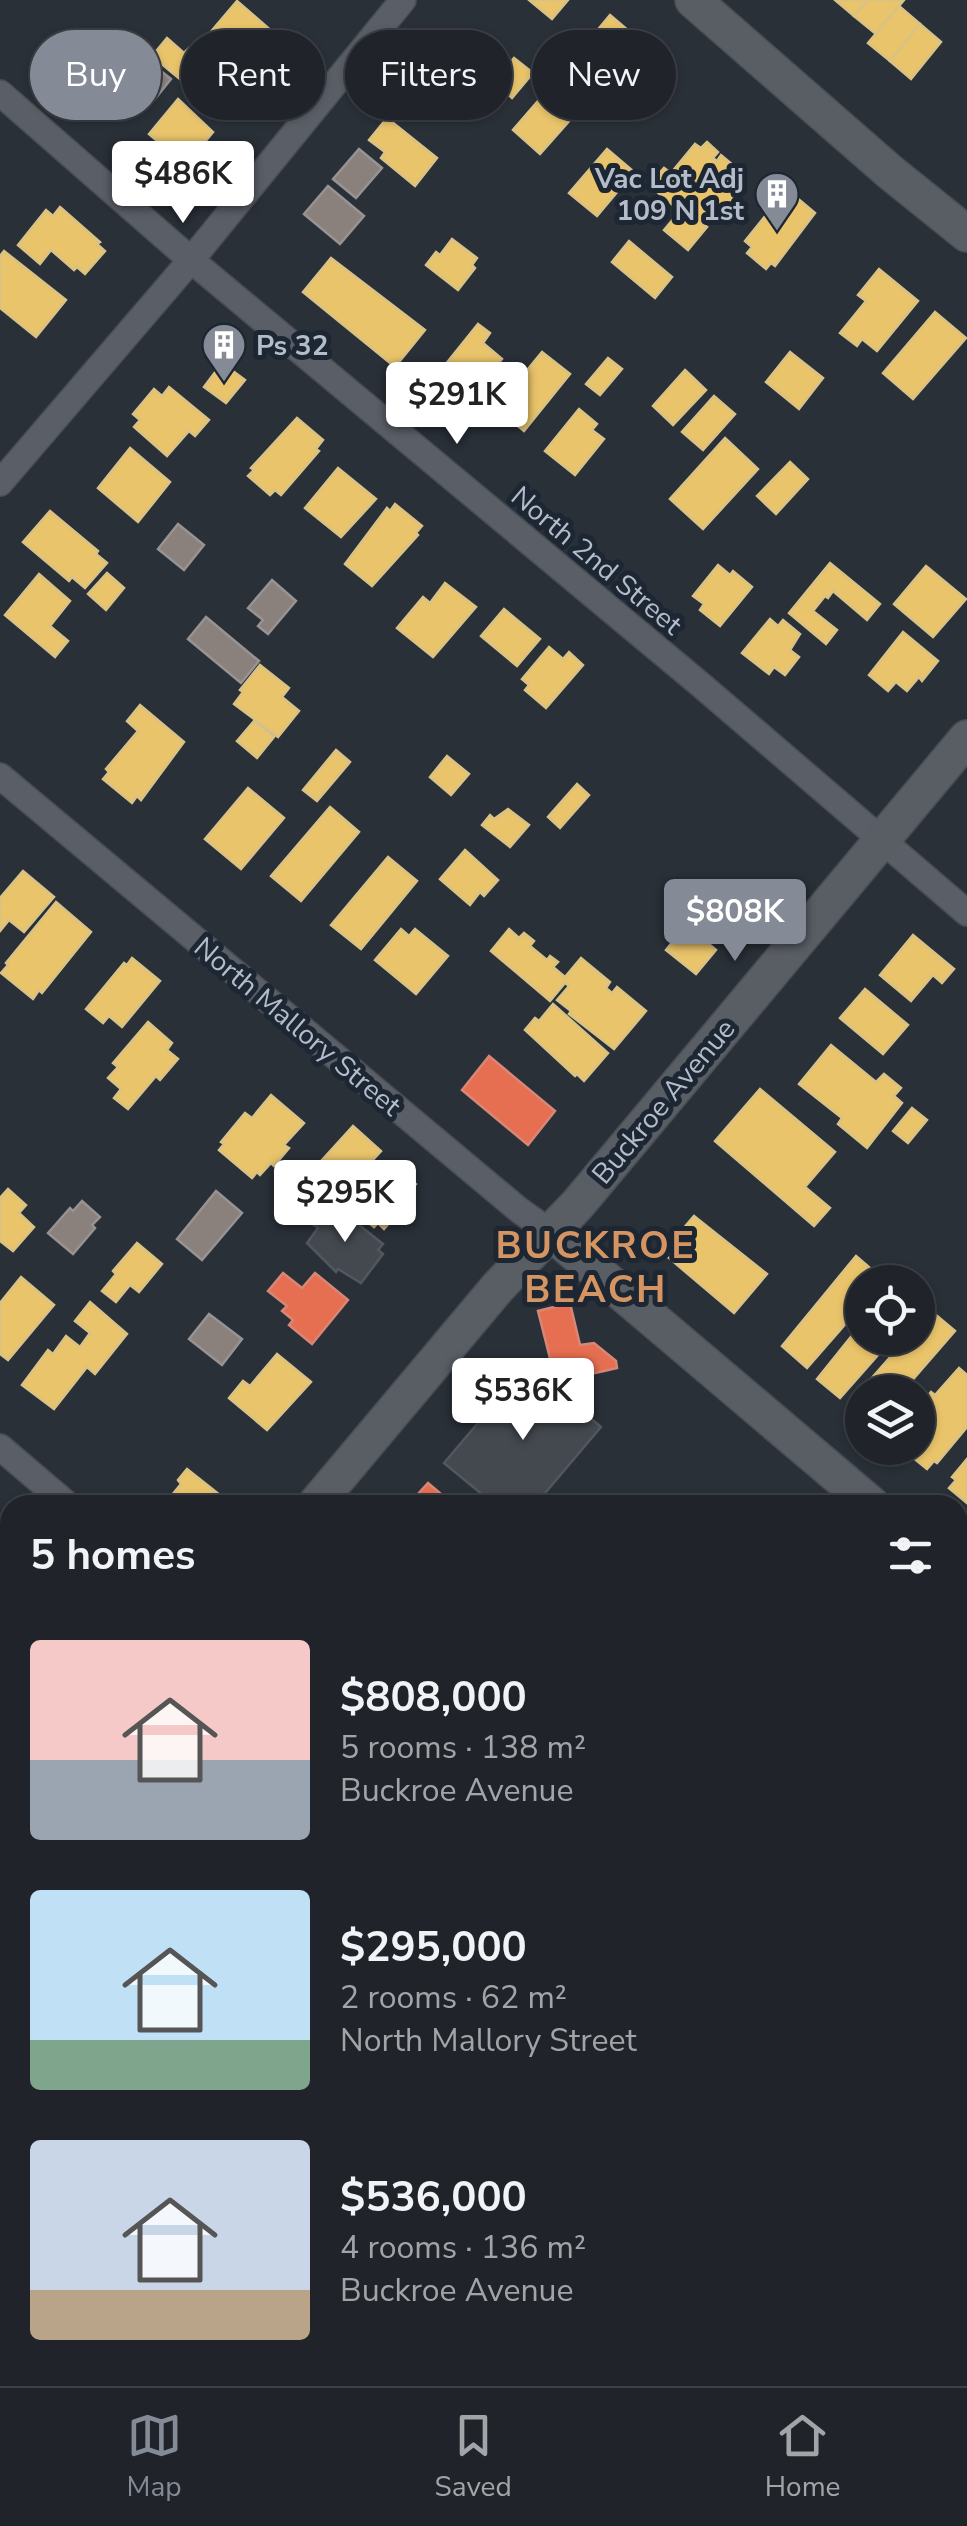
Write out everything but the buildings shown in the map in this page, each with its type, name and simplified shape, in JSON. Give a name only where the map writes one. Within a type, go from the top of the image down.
[{"type":"street","points":[[0,483],[191,260],[402,0]]},
{"type":"street","points":[[693,0],[967,234]]},
{"type":"street","name":"North 2nd Street","points":[[0,93],[191,260],[701,685],[967,913]]},
{"type":"street","name":"Buckroe Avenue","points":[[323,1495],[498,1287],[578,1204],[967,738]]},
{"type":"street","name":"North Mallory Street","points":[[0,776],[860,1495]]},
{"type":"street","points":[[0,1448],[56,1495]]},
{"type":"place","name":"Vac Lot Adj 109 N 1st","points":[[777,232]]},
{"type":"place","name":"Ps 32","points":[[224,383]]},
{"type":"district","name":"BUCKROE BEACH","points":[[596,1267]]}]
